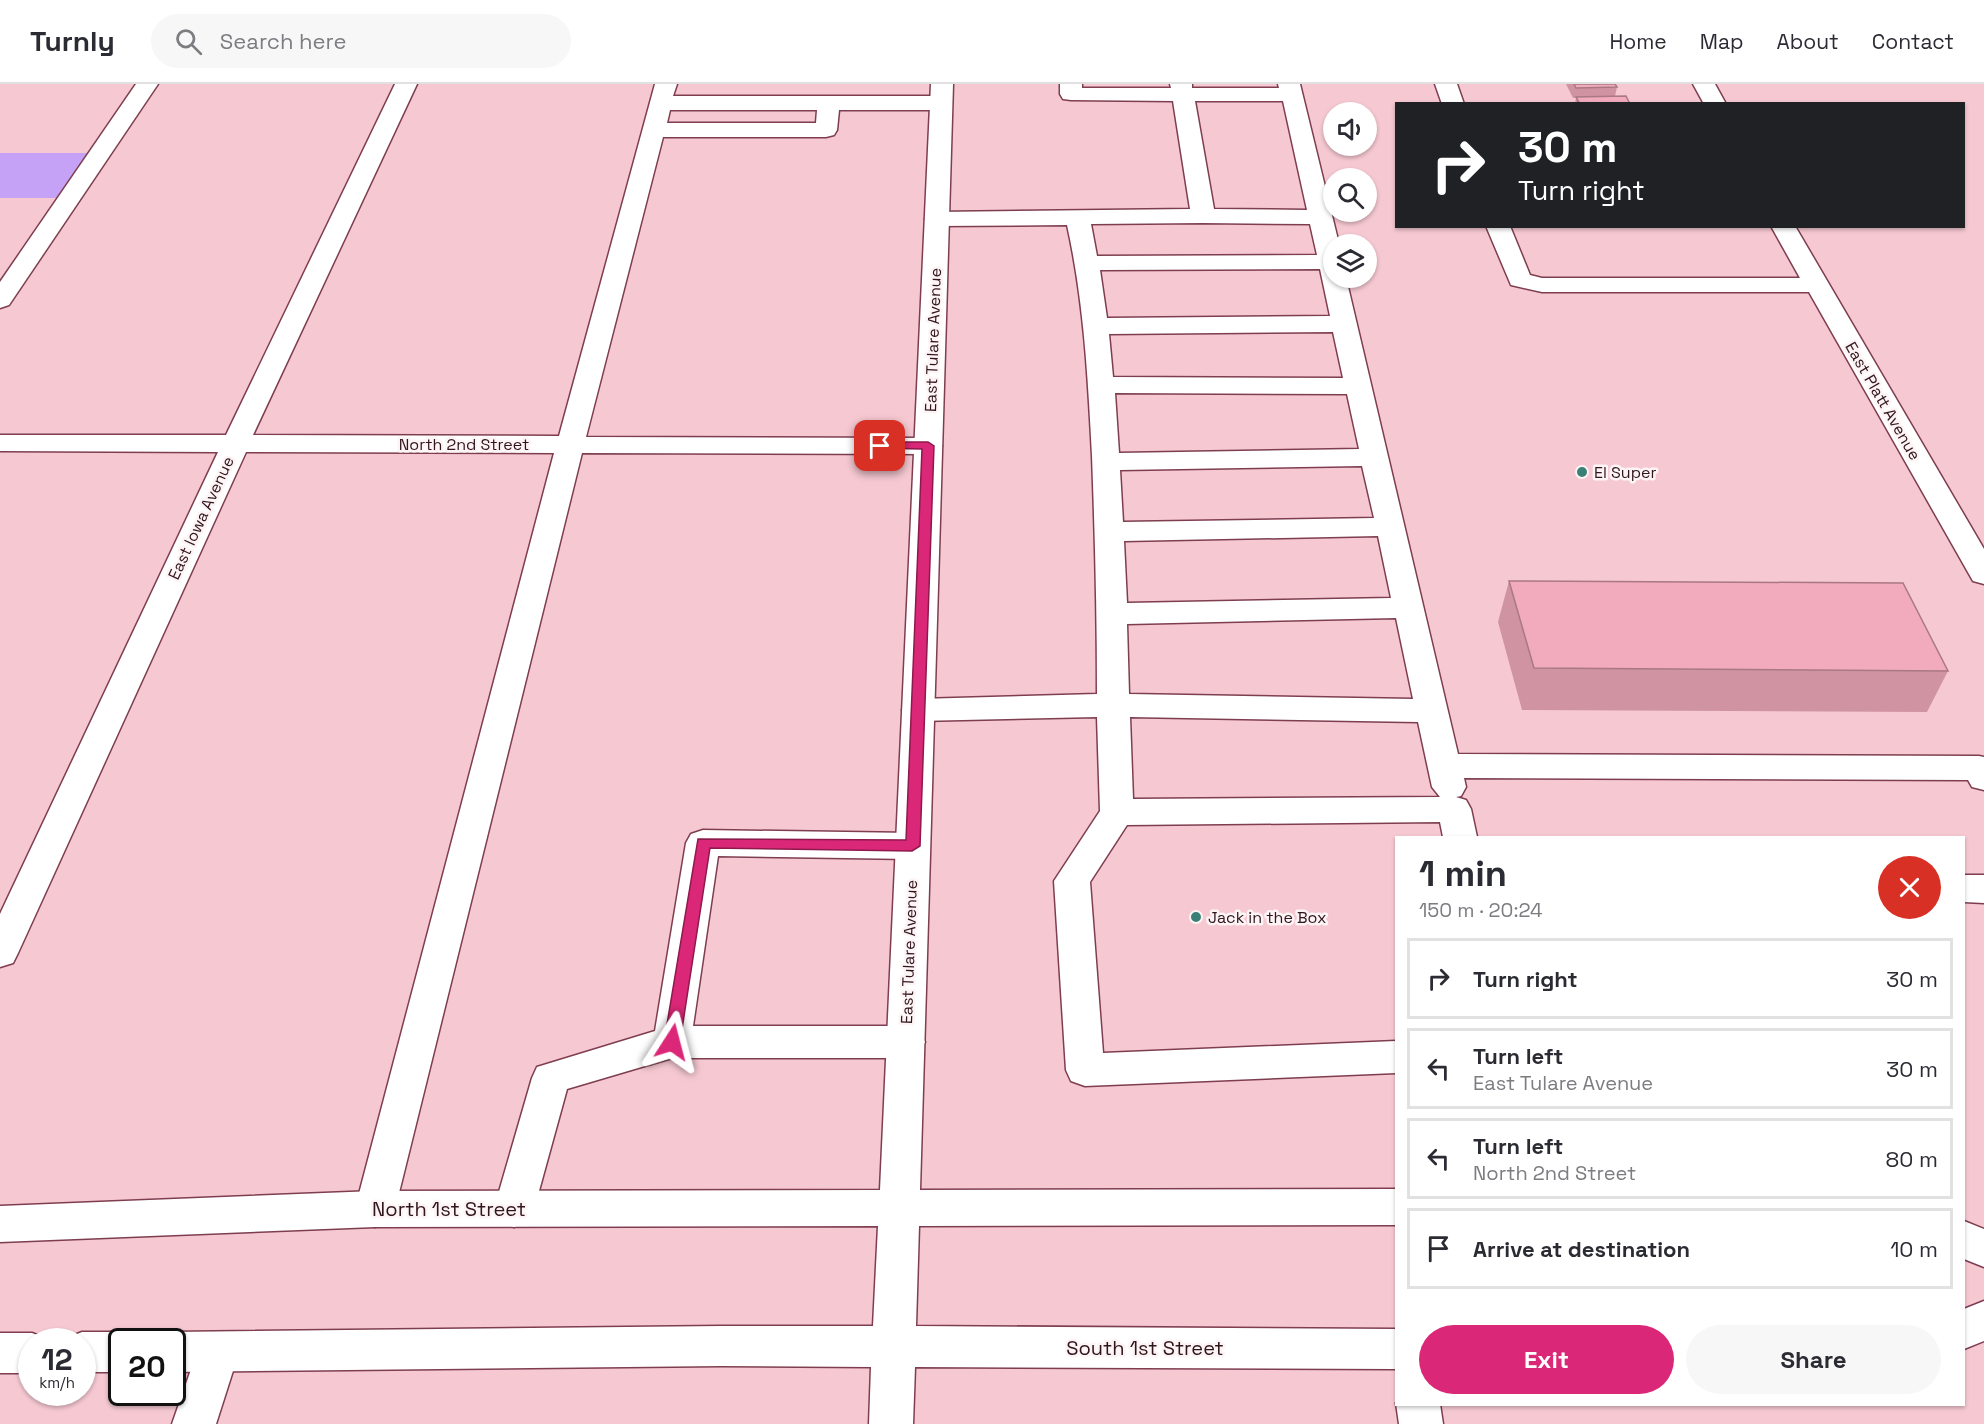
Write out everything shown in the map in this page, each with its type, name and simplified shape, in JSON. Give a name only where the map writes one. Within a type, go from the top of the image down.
[{"type":"main road","points":[[0,300],[147,84]]},
{"type":"main road","name":"East Iowa Avenue","points":[[0,953],[236,443],[406,84]]},
{"type":"main road","points":[[1071,84],[1071,94],[1182,89],[1291,89],[1324,234]]},
{"type":"main road","points":[[1446,84],[1453,102]]},
{"type":"main road","points":[[1704,84],[1714,102]]},
{"type":"main road","points":[[1182,89],[1203,216]]},
{"type":"main road","points":[[375,1209],[570,445],[660,106],[826,130],[829,103],[942,94]]},
{"type":"main road","name":"East Tulare Avenue","points":[[891,1424],[942,94]]},
{"type":"main road","points":[[937,219],[1320,217]]},
{"type":"main road","points":[[1077,218],[1089,263],[1101,385],[1113,614],[1113,705],[1117,812],[1072,880],[1084,1070],[1395,1058]]},
{"type":"main road","points":[[1499,228],[1520,280],[1542,285],[1816,285]]},
{"type":"main road","name":"East Platt Avenue","points":[[1785,228],[1984,574]]},
{"type":"main road","points":[[1089,263],[1323,272]]},
{"type":"main road","points":[[1117,812],[1457,823],[1336,288]]},
{"type":"main road","points":[[1095,326],[1344,324]]},
{"type":"main road","points":[[1101,385],[1359,386]]},
{"type":"main road","name":"North 2nd Street","points":[[0,442],[928,446]]},
{"type":"main road","points":[[1106,462],[1375,457]]},
{"type":"main road","points":[[1109,532],[1390,527]]},
{"type":"main road","points":[[1113,614],[1220,610],[1409,608]]},
{"type":"main road","points":[[918,710],[1113,705],[1432,711]]},
{"type":"main road","points":[[1445,766],[1979,768],[1984,778]]},
{"type":"main road","points":[[672,1042],[703,843],[912,846]]},
{"type":"main road","points":[[1965,889],[1984,889]]},
{"type":"main road","points":[[514,1209],[551,1078],[672,1042],[906,1042]]},
{"type":"main road","points":[[899,1207],[1395,1208]]},
{"type":"main road","name":"North 1st Street","points":[[0,1224],[375,1209],[899,1207]]},
{"type":"main road","points":[[1965,1240],[1984,1248]]},
{"type":"main road","points":[[1965,1329],[1984,1321]]},
{"type":"main road","points":[[186,1352],[894,1346]]},
{"type":"main road","name":"South 1st Street","points":[[894,1346],[1395,1349]]},
{"type":"main road","points":[[194,1424],[217,1352]]},
{"type":"main road","points":[[0,1353],[18,1353]]},
{"type":"main road","points":[[1418,1406],[1422,1424]]},
{"type":"shaded area","points":[[0,153],[93,153],[62,198],[0,198]]},
{"type":"building","points":[[1574,84],[1615,84],[1617,87],[1576,88]]},
{"type":"building","points":[[1626,96],[1629,102],[1579,102],[1576,97]]},
{"type":"building","points":[[1509,581],[1903,583],[1948,671],[1534,668]]},
{"type":"place","name":"El Super","points":[[1582,472]]},
{"type":"place","name":"Jack in the Box","points":[[1196,917]]},
{"type":"route","points":[[672,1042],[703,843],[912,846],[928,446],[880,446]]}]
